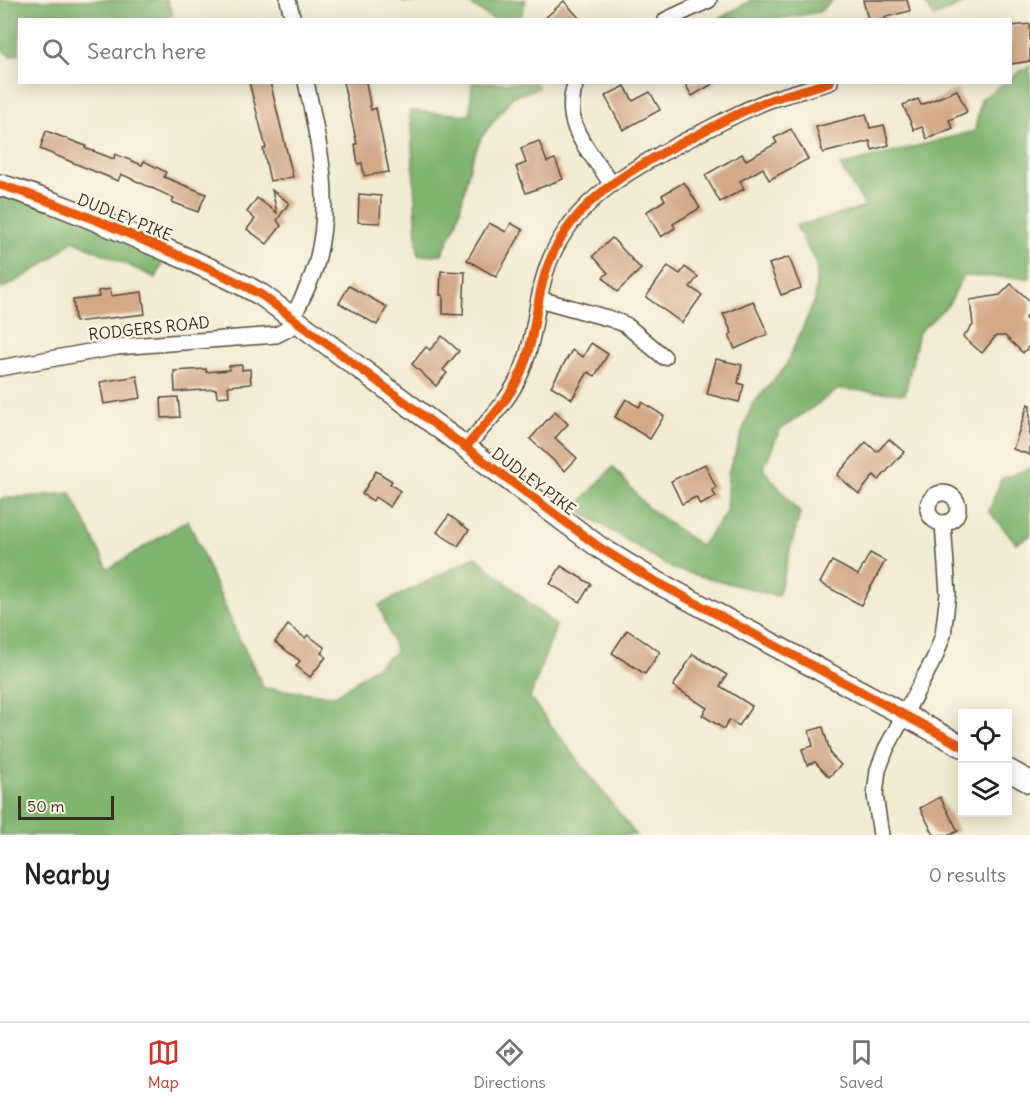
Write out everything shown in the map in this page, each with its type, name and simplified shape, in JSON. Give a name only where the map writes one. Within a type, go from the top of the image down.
[{"type":"street","points":[[288,0],[292,18]]},
{"type":"street","points":[[670,18],[709,0]]},
{"type":"street","name":"RODGERS ROAD","points":[[0,368],[117,347],[276,335],[288,329],[305,294],[317,261],[323,224],[325,186],[320,144],[306,84]]},
{"type":"street","points":[[576,84],[570,106],[575,130],[610,183]]},
{"type":"street","points":[[466,447],[518,379],[528,352],[543,278],[559,240],[570,225],[610,183],[640,164],[748,109],[772,99],[823,84]]},
{"type":"street","name":"DUDLEY PIKE","points":[[0,185],[29,194],[234,279],[292,317],[599,547],[651,579],[958,743]]},
{"type":"street","points":[[539,299],[626,325],[664,357]]},
{"type":"street","points":[[880,835],[875,783],[878,770],[886,749],[935,657],[943,634],[948,594],[943,523]]},
{"type":"street","points":[[1012,772],[1030,782]]},
{"type":"green space","points":[[0,0],[167,0],[173,15],[166,18],[18,18],[18,54],[10,56],[0,48]]},
{"type":"green space","points":[[402,0],[526,0],[520,18],[491,18],[466,2],[403,2]]},
{"type":"green space","points":[[751,0],[833,0],[819,12],[784,18],[721,18]]},
{"type":"green space","points":[[922,0],[970,0],[934,17]]},
{"type":"green space","points":[[1030,65],[1030,278],[963,276],[949,304],[919,332],[905,394],[839,389],[780,430],[763,469],[800,513],[778,596],[673,569],[575,508],[613,467],[647,507],[701,546],[726,513],[728,473],[752,405],[785,367],[815,300],[817,266],[796,226],[866,207],[840,166],[975,131],[981,99],[1004,84],[1012,84],[1012,77]]},
{"type":"green space","points":[[472,84],[536,84],[538,88],[512,97],[481,138],[471,162],[457,222],[442,254],[418,256],[410,111],[470,115]]},
{"type":"green space","points":[[0,185],[168,251],[156,278],[73,240],[39,268],[1,289]]},
{"type":"green space","points":[[1030,468],[1030,536],[1016,543],[989,511],[1001,479]]},
{"type":"green space","points":[[71,493],[108,569],[188,520],[236,632],[264,688],[335,696],[396,652],[379,605],[476,557],[556,626],[530,698],[636,835],[0,835],[0,499]]},
{"type":"building","points":[[863,0],[907,0],[910,11],[885,18],[868,18]]},
{"type":"building","points":[[564,1],[579,18],[545,18]]},
{"type":"building","points":[[1030,24],[1030,61],[1012,64],[1012,26]]},
{"type":"building","points":[[250,84],[270,84],[293,177],[270,181],[263,149],[266,148]]},
{"type":"building","points":[[343,84],[366,84],[371,110],[376,108],[389,172],[364,176],[362,163],[358,164],[355,144],[357,144]]},
{"type":"building","points":[[685,84],[713,84],[692,96]]},
{"type":"building","points":[[625,86],[633,101],[650,92],[660,110],[623,130],[605,96]]},
{"type":"building","points":[[957,90],[967,112],[949,120],[953,128],[927,139],[922,127],[914,130],[903,105],[918,99],[921,105]]},
{"type":"building","points":[[866,114],[870,128],[884,125],[889,145],[872,150],[870,141],[823,153],[816,127]]},
{"type":"building","points":[[791,129],[808,159],[769,180],[763,168],[740,181],[744,189],[720,202],[705,175],[742,154],[746,160],[777,143],[774,138]]},
{"type":"building","points":[[46,131],[114,159],[115,154],[142,165],[144,161],[166,172],[164,177],[206,194],[198,212],[172,202],[174,198],[121,174],[118,181],[40,149]]},
{"type":"building","points":[[539,141],[547,162],[555,159],[563,179],[526,193],[516,167],[526,163],[521,148]]},
{"type":"building","points":[[684,182],[700,208],[673,224],[675,228],[661,237],[646,212],[665,200],[662,195]]},
{"type":"building","points":[[272,190],[289,203],[277,220],[281,226],[267,244],[247,229],[255,219],[247,212],[257,198],[277,213]]},
{"type":"building","points":[[359,194],[381,196],[380,223],[358,222]]},
{"type":"building","points":[[489,223],[506,232],[511,223],[523,230],[496,277],[467,260]]},
{"type":"building","points":[[612,238],[641,269],[617,292],[603,277],[608,273],[593,256]]},
{"type":"building","points":[[789,257],[801,288],[781,295],[769,264]]},
{"type":"building","points":[[668,266],[680,274],[685,267],[698,277],[690,287],[702,295],[682,323],[646,297]]},
{"type":"building","points":[[441,271],[465,272],[463,315],[443,314],[443,295],[440,295]]},
{"type":"building","points":[[1011,284],[1030,301],[1030,313],[1025,318],[1030,323],[1030,345],[1023,353],[1005,336],[996,336],[982,353],[963,337],[973,325],[970,300],[1000,295]]},
{"type":"building","points":[[349,286],[387,307],[377,325],[339,303]]},
{"type":"building","points":[[110,289],[111,296],[142,292],[145,314],[75,322],[73,300],[99,297],[98,291]]},
{"type":"building","points":[[753,301],[768,334],[735,349],[729,335],[732,333],[723,314]]},
{"type":"building","points":[[442,336],[459,351],[443,370],[447,373],[436,386],[412,364],[426,347],[430,350]]},
{"type":"building","points":[[591,343],[608,354],[595,376],[588,372],[572,399],[551,386],[572,350],[583,357]]},
{"type":"building","points":[[716,359],[742,365],[738,383],[744,385],[739,402],[707,394]]},
{"type":"building","points":[[242,365],[242,370],[250,369],[251,384],[228,386],[229,396],[217,397],[216,389],[175,392],[174,371],[229,370],[229,366]]},
{"type":"building","points":[[137,376],[141,398],[104,404],[100,382]]},
{"type":"building","points":[[178,397],[180,417],[162,418],[161,398]]},
{"type":"building","points":[[626,399],[639,407],[642,402],[664,416],[650,439],[615,417]]},
{"type":"building","points":[[1028,404],[1030,405],[1030,455],[1013,449]]},
{"type":"building","points":[[555,411],[568,424],[555,438],[577,458],[565,471],[530,439]]},
{"type":"building","points":[[889,439],[904,452],[879,480],[874,475],[859,494],[837,475],[866,442],[877,452]]},
{"type":"building","points":[[705,464],[716,488],[712,490],[716,497],[700,505],[696,497],[682,504],[671,481]]},
{"type":"building","points":[[376,471],[392,481],[390,484],[400,491],[390,507],[375,497],[373,501],[362,494]]},
{"type":"building","points":[[449,515],[469,530],[458,546],[437,532]]},
{"type":"building","points":[[870,553],[885,561],[861,605],[820,583],[832,561],[858,575]]},
{"type":"building","points":[[561,566],[591,584],[580,602],[550,584]]},
{"type":"building","points":[[288,625],[305,638],[308,635],[325,648],[321,653],[326,657],[310,677],[296,666],[300,661],[275,642]]},
{"type":"building","points":[[627,630],[660,652],[645,674],[612,653]]},
{"type":"building","points":[[693,654],[727,675],[720,686],[752,706],[739,726],[729,720],[724,729],[702,715],[707,708],[673,686]]},
{"type":"building","points":[[823,727],[831,755],[841,765],[829,777],[815,762],[807,765],[802,749],[813,746],[809,731]]},
{"type":"building","points":[[940,797],[958,831],[950,835],[934,835],[920,808]]},
{"type":"cycle path","points":[[466,447],[501,406],[518,379],[529,350],[541,289],[550,260],[561,239],[589,203],[626,174],[729,118],[773,99],[823,84]]},
{"type":"cycle path","points":[[0,185],[57,204],[113,227],[208,268],[263,296],[599,547],[651,579],[958,744]]}]
